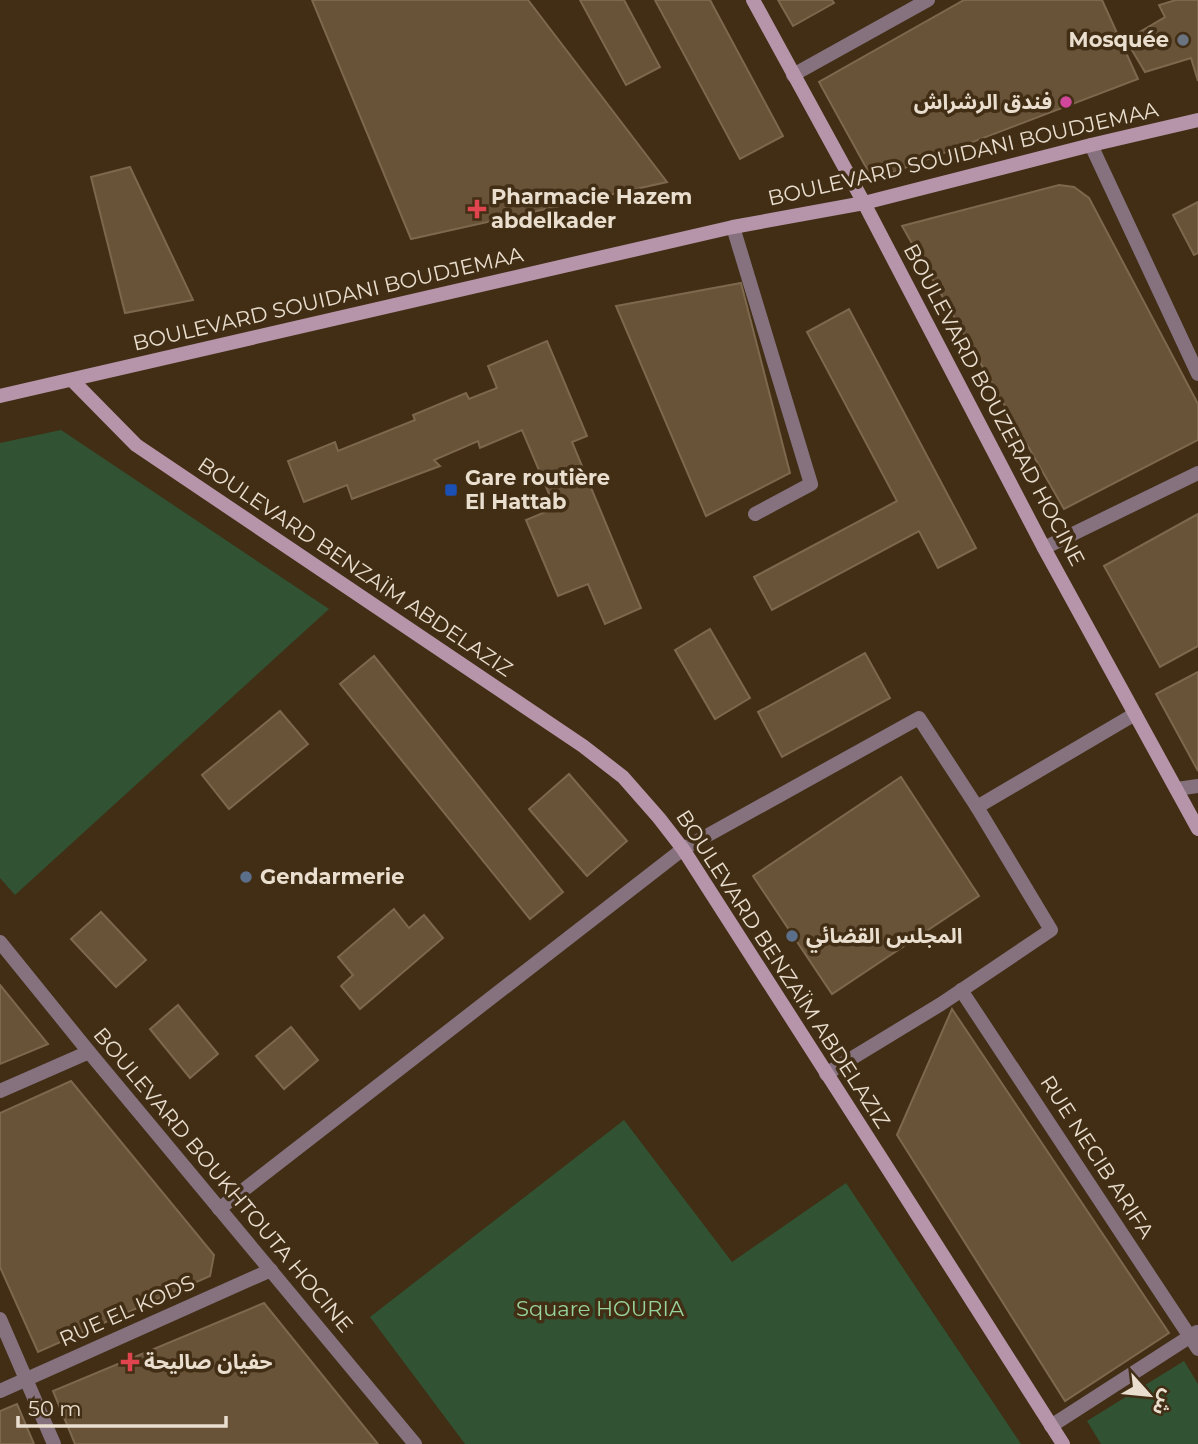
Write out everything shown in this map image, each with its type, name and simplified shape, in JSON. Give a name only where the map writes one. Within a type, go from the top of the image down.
[{"type":"main road","name":"BOULEVARD BOUZERAD HOCINE","points":[[753,0],[1044,548],[1198,829]]},
{"type":"main road","name":"BOULEVARD SOUIDANI BOUDJEMAA","points":[[0,396],[733,227],[863,203],[1198,120]]},
{"type":"main road","name":"BOULEVARD BENZAÏM ABDELAZIZ","points":[[72,380],[136,445],[583,746],[623,777],[683,849],[1063,1444]]},
{"type":"street","points":[[793,75],[928,0]]},
{"type":"street","points":[[1091,145],[1198,374]]},
{"type":"street","points":[[733,227],[811,484],[755,514]]},
{"type":"street","points":[[1044,548],[1198,473]]},
{"type":"street","points":[[977,807],[1135,714]]},
{"type":"street","points":[[219,1209],[683,849],[919,718],[977,807],[1051,930],[941,1004],[827,1074]]},
{"type":"street","points":[[1177,789],[1198,786]]},
{"type":"street","name":"BOULEVARD BOUKHTOUTA HOCINE","points":[[0,942],[415,1444]]},
{"type":"street","name":"RUE NECIB ARIFA","points":[[961,989],[1195,1339]]},
{"type":"street","points":[[0,1091],[89,1052]]},
{"type":"street","name":"RUE EL KODS","points":[[0,1391],[271,1270]]},
{"type":"street","points":[[0,1319],[54,1444]]},
{"type":"street","points":[[1051,1426],[1195,1339]]},
{"type":"green space","points":[[61,430],[329,609],[15,895],[0,878],[0,443]]},
{"type":"green space","name":"Square HOURIA","points":[[624,1120],[732,1262],[846,1183],[1021,1444],[465,1444],[370,1317]]},
{"type":"green space","points":[[1184,1361],[1198,1384],[1198,1444],[1101,1444],[1087,1421]]},
{"type":"building","points":[[312,0],[528,0],[667,182],[411,239]]},
{"type":"building","points":[[580,0],[624,0],[660,67],[626,85]]},
{"type":"building","points":[[655,0],[710,0],[783,136],[740,159]]},
{"type":"building","points":[[778,0],[832,0],[834,3],[793,26]]},
{"type":"building","points":[[964,0],[1102,0],[1138,79],[873,180],[819,82]]},
{"type":"building","points":[[1176,0],[1198,0],[1198,81],[1191,58],[1145,72],[1126,40],[1165,17],[1159,5]]},
{"type":"building","points":[[130,167],[193,300],[125,313],[91,177]]},
{"type":"building","points":[[1059,185],[1074,187],[1089,198],[1198,404],[1198,440],[1064,509],[902,226]]},
{"type":"building","points":[[1198,202],[1198,253],[1194,255],[1173,215]]},
{"type":"building","points":[[741,283],[790,473],[706,516],[616,306]]},
{"type":"building","points":[[849,309],[976,548],[938,568],[919,531],[772,610],[754,577],[897,501],[807,332]]},
{"type":"building","points":[[547,341],[587,436],[572,442],[641,608],[605,624],[588,584],[558,596],[526,520],[555,508],[522,430],[480,448],[478,441],[434,460],[440,466],[352,499],[347,485],[304,502],[288,461],[335,442],[338,451],[415,420],[413,415],[466,393],[469,399],[497,388],[488,366]]},
{"type":"building","points":[[1198,514],[1198,646],[1160,667],[1104,566]]},
{"type":"building","points":[[710,629],[750,698],[715,719],[675,650]]},
{"type":"building","points":[[865,653],[890,698],[782,757],[758,712]]},
{"type":"building","points":[[374,656],[563,892],[530,919],[340,684]]},
{"type":"building","points":[[1198,672],[1198,771],[1156,694]]},
{"type":"building","points":[[280,711],[308,744],[229,809],[202,775]]},
{"type":"building","points":[[569,774],[627,841],[587,876],[529,809]]},
{"type":"building","points":[[901,777],[979,896],[832,994],[753,876]]},
{"type":"building","points":[[394,909],[409,928],[424,915],[443,938],[360,1009],[341,986],[353,975],[338,957]]},
{"type":"building","points":[[101,912],[146,960],[116,987],[71,939]]},
{"type":"building","points":[[0,985],[48,1044],[0,1064]]},
{"type":"building","points":[[178,1005],[218,1054],[190,1078],[150,1029]]},
{"type":"building","points":[[952,1009],[1169,1333],[1065,1401],[897,1135]]},
{"type":"building","points":[[291,1027],[318,1060],[284,1089],[256,1056]]},
{"type":"building","points":[[71,1081],[214,1255],[210,1276],[38,1352],[0,1267],[0,1113]]},
{"type":"building","points":[[264,1303],[378,1444],[75,1444],[53,1391]]},
{"type":"building","points":[[17,1404],[34,1444],[0,1444],[0,1411]]},
{"type":"place","name":"Mosquée","points":[[1183,40]]},
{"type":"place","name":"فندق الرشراش","points":[[1066,102]]},
{"type":"place","name":"Pharmacie Hazem abdelkader","points":[[477,209]]},
{"type":"place","name":"Gare routière El Hattab","points":[[451,490]]},
{"type":"place","name":"Gendarmerie","points":[[246,877]]},
{"type":"place","name":"المجلس القضائي","points":[[792,936]]},
{"type":"place","name":"حفيان صاليحة","points":[[130,1362]]}]
